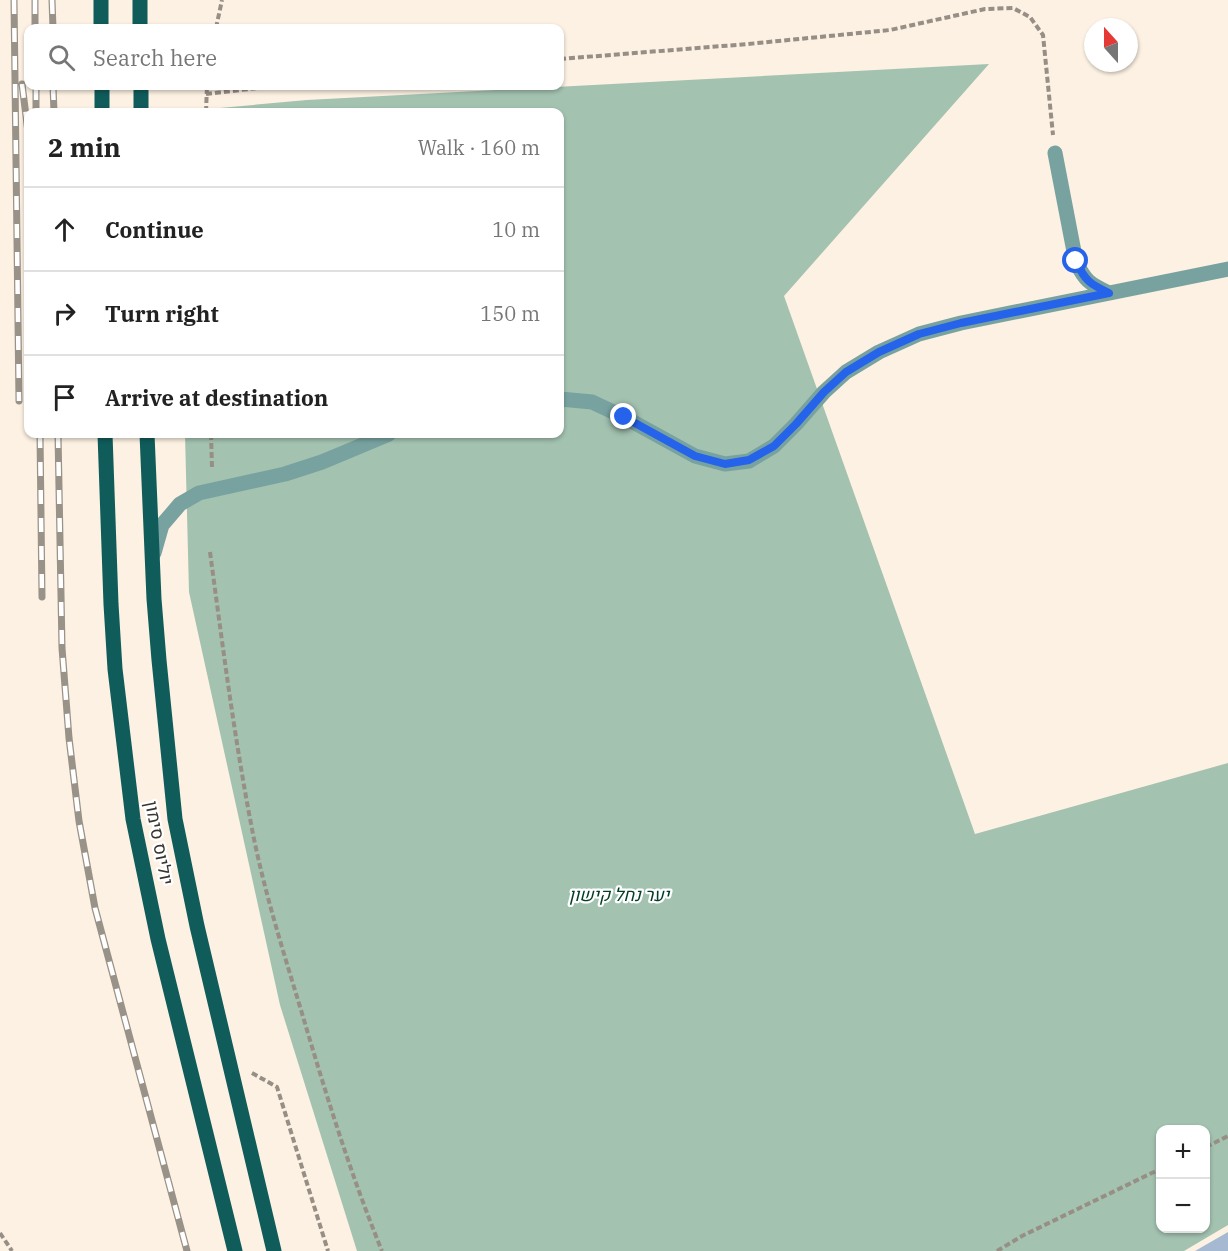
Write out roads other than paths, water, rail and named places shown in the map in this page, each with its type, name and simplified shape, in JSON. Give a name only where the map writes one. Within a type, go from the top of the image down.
[{"type":"main road","points":[[101,0],[101,24]]},
{"type":"main road","points":[[140,0],[140,24]]},
{"type":"main road","points":[[102,90],[102,108]]},
{"type":"main road","points":[[141,90],[141,108]]},
{"type":"main road","name":"יוליוס סימון","points":[[105,438],[115,669],[133,819],[158,939],[235,1251]]},
{"type":"main road","name":"יוליוס סימון","points":[[147,438],[159,660],[176,819],[197,926],[274,1251]]},
{"type":"street","points":[[1055,153],[1076,261],[1082,275],[1094,286],[1109,293]]},
{"type":"street","points":[[564,399],[592,402],[695,456],[725,464],[749,460],[774,446],[824,392],[846,372],[879,352],[919,334],[961,323],[1228,268]]},
{"type":"street","points":[[152,559],[162,525],[180,504],[199,494],[322,462],[379,438]]},
{"type":"water","points":[[1228,1232],[1228,1251],[1195,1251]]},
{"type":"railway","points":[[14,0],[19,401]]},
{"type":"railway","points":[[35,0],[35,24]]},
{"type":"railway","points":[[52,0],[53,24]]},
{"type":"railway","points":[[22,84],[25,108]]},
{"type":"railway","points":[[36,90],[36,108]]},
{"type":"railway","points":[[53,90],[54,108]]},
{"type":"railway","points":[[40,438],[42,597]]},
{"type":"railway","points":[[58,438],[62,648],[69,738],[79,821],[95,908],[187,1251]]},
{"type":"park label","name":"יער נחל קישון","points":[[619,895]]}]
